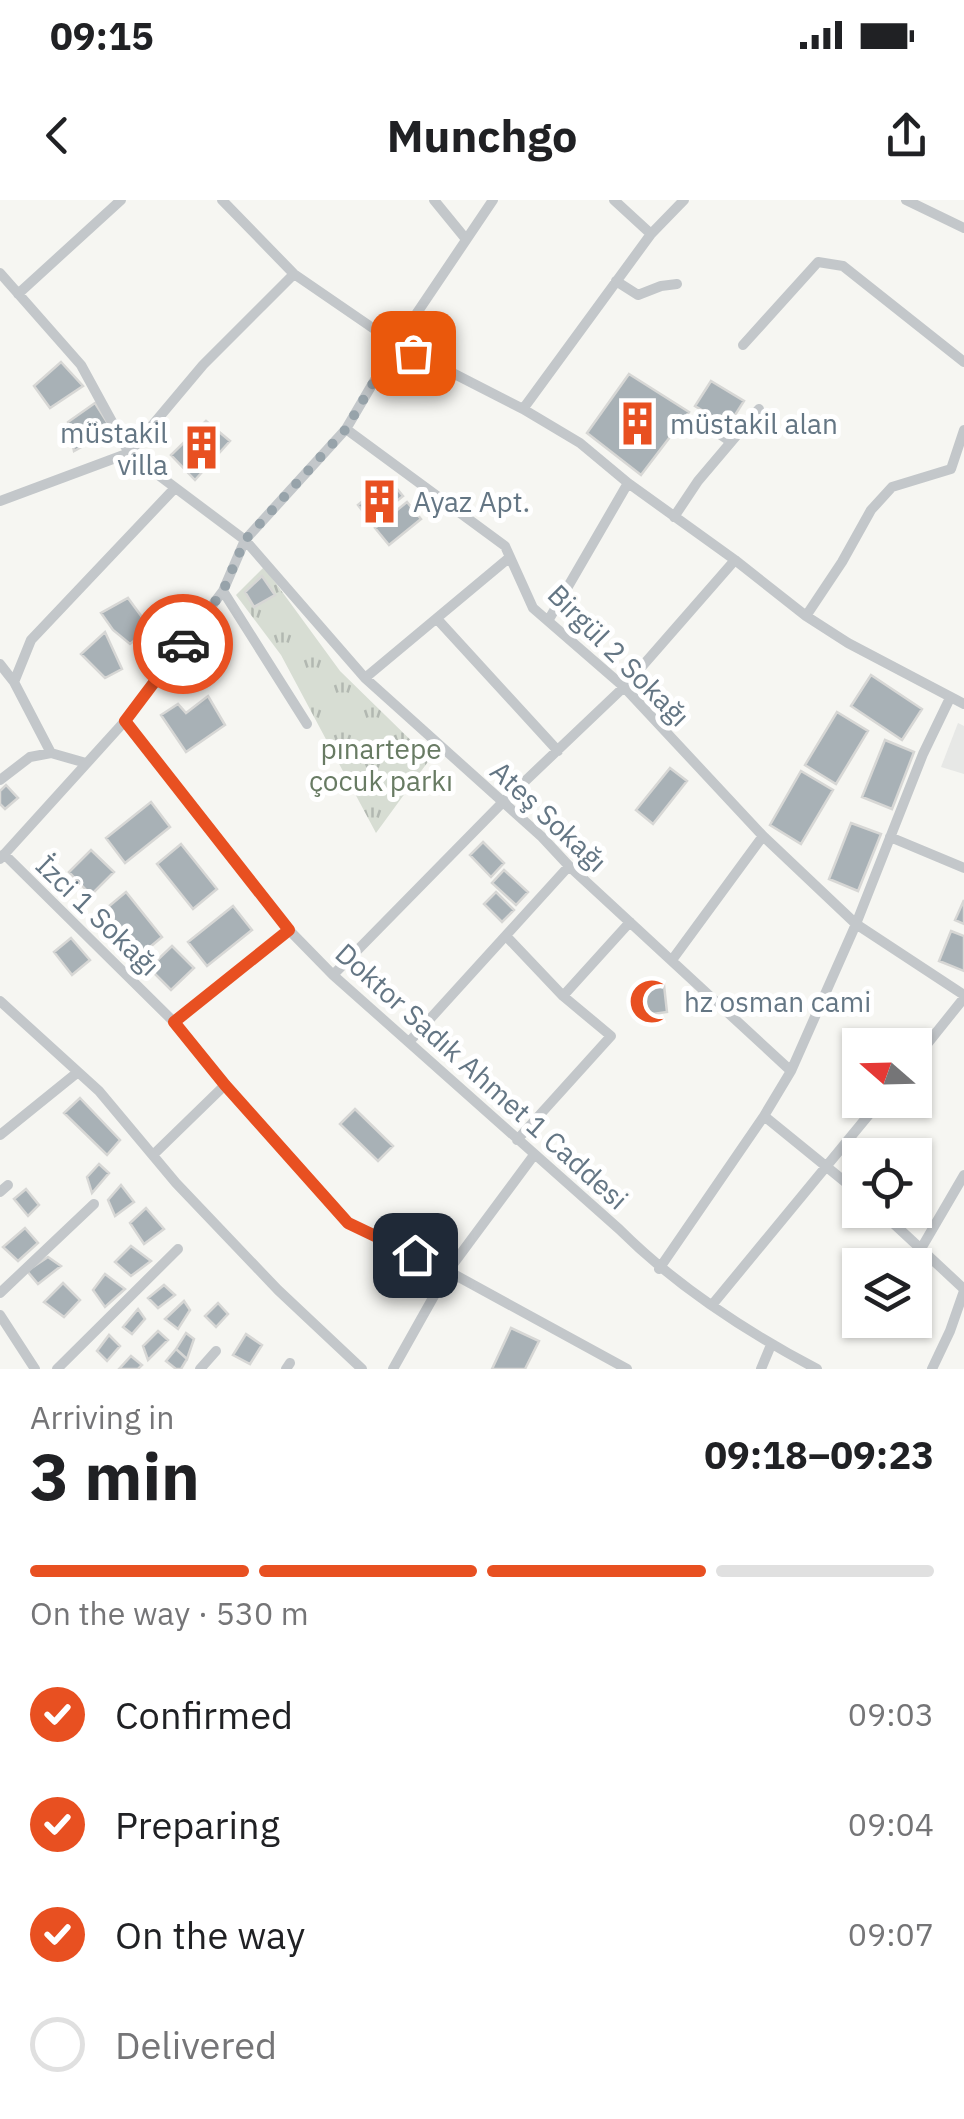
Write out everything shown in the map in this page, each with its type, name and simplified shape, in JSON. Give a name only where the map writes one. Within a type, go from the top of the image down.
[{"type":"street","points":[[18,294],[122,200]]},
{"type":"street","points":[[222,200],[294,274],[396,344],[524,409],[580,443],[806,616],[848,643],[964,704]]},
{"type":"street","points":[[434,200],[465,238]]},
{"type":"street","points":[[2,856],[125,721],[223,591],[245,540],[346,429],[396,344],[493,200]]},
{"type":"street","points":[[614,200],[651,234]]},
{"type":"street","points":[[524,409],[651,234],[684,200]]},
{"type":"street","points":[[906,200],[964,228]]},
{"type":"street","points":[[743,345],[818,262],[843,266],[964,362]]},
{"type":"street","points":[[0,272],[81,364],[129,453]]},
{"type":"street","points":[[0,500],[129,453],[203,365],[294,274]]},
{"type":"street","points":[[616,282],[638,295],[678,284]]},
{"type":"street","points":[[674,517],[759,409]]},
{"type":"street","points":[[700,420],[731,442]]},
{"type":"street","name":"Birgül 2 Sokağı","points":[[346,429],[505,546],[533,608],[624,688],[763,836],[856,924],[964,997]]},
{"type":"street","points":[[806,616],[870,510],[892,487],[951,469],[964,430]]},
{"type":"street","name":"Ateş Sokağı","points":[[129,453],[245,540],[365,678],[792,1071]]},
{"type":"street","points":[[548,621],[628,483]]},
{"type":"street","points":[[14,682],[31,640],[174,489]]},
{"type":"street","points":[[365,678],[510,558]]},
{"type":"street","points":[[333,974],[502,803],[624,688],[736,560]]},
{"type":"street","points":[[223,591],[307,724]]},
{"type":"street","points":[[438,620],[558,751]]},
{"type":"street","points":[[0,664],[14,682],[51,753]]},
{"type":"street","points":[[659,1269],[792,1071],[950,698]]},
{"type":"street","name":"Doktor Sadık Ahmet 1 Caddesi","points":[[125,721],[289,930],[333,974],[659,1269],[771,1345],[816,1369]]},
{"type":"street","points":[[0,780],[30,757],[51,753],[86,763]]},
{"type":"street","points":[[672,960],[763,836]]},
{"type":"street","points":[[890,837],[964,868]]},
{"type":"street","name":"İzci 1 Sokağı","points":[[2,856],[174,1022],[348,1223],[448,1271],[627,1369]]},
{"type":"street","points":[[409,1042],[569,866]]},
{"type":"street","points":[[563,996],[630,922]]},
{"type":"street","points":[[174,1022],[289,930]]},
{"type":"street","points":[[506,936],[563,996],[611,1036],[517,1140]]},
{"type":"street","points":[[932,1037],[964,997]]},
{"type":"street","points":[[0,1001],[99,1091],[278,1290],[362,1369]]},
{"type":"street","points":[[0,1135],[78,1072]]},
{"type":"street","points":[[153,1155],[225,1085]]},
{"type":"street","points":[[764,1116],[842,1178]]},
{"type":"street","points":[[712,1305],[867,1118]]},
{"type":"street","points":[[392,1369],[448,1271],[534,1155]]},
{"type":"street","points":[[922,1247],[964,1175]]},
{"type":"street","points":[[0,1293],[94,1204]]},
{"type":"street","points":[[900,1228],[964,1290],[932,1369]]},
{"type":"street","points":[[57,1369],[178,1249]]},
{"type":"street","points":[[0,1314],[35,1369]]},
{"type":"street","points":[[760,1369],[771,1345]]},
{"type":"street","points":[[200,1369],[216,1351]]},
{"type":"shaded area","points":[[958,723],[964,726],[964,774],[941,767]]},
{"type":"green space","name":"pınartepe çocuk parkı","points":[[264,567],[340,671],[430,759],[376,833],[281,655],[236,595]]},
{"type":"building","points":[[61,362],[83,386],[50,408],[34,386]]},
{"type":"building","name":"müstakil alan","points":[[629,374],[689,412],[641,475],[587,433]]},
{"type":"building","points":[[711,381],[744,401],[728,426],[695,406]]},
{"type":"building","points":[[95,403],[112,430],[74,451],[68,422]]},
{"type":"building","name":"müstakil villa","points":[[206,421],[230,441],[195,480],[171,455]]},
{"type":"building","name":"Ayaz Apt.","points":[[389,479],[403,496],[371,522],[358,505]]},
{"type":"building","name":"Ayaz Apt.","points":[[407,502],[421,519],[389,545],[375,528]]},
{"type":"building","points":[[262,576],[275,595],[254,607],[245,592]]},
{"type":"building","points":[[128,598],[150,628],[130,644],[101,613]]},
{"type":"building","points":[[105,632],[122,669],[105,678],[81,654]]},
{"type":"building","points":[[871,675],[922,709],[902,740],[851,706]]},
{"type":"building","points":[[208,696],[225,725],[186,752],[161,715],[178,704],[186,713]]},
{"type":"building","points":[[837,712],[868,731],[836,784],[805,765]]},
{"type":"building","points":[[885,740],[914,752],[892,809],[862,797]]},
{"type":"building","points":[[670,768],[687,781],[653,824],[636,810]]},
{"type":"building","points":[[801,771],[833,790],[801,844],[770,825]]},
{"type":"building","points":[[6,785],[18,798],[5,809],[0,804],[0,791]]},
{"type":"building","points":[[151,802],[170,827],[125,863],[106,838]]},
{"type":"building","points":[[851,823],[881,834],[858,891],[829,879]]},
{"type":"building","points":[[483,842],[504,863],[491,877],[470,855]]},
{"type":"building","points":[[181,844],[217,889],[193,909],[157,864]]},
{"type":"building","points":[[91,850],[114,872],[91,895],[69,872]]},
{"type":"building","points":[[504,870],[528,892],[516,905],[492,883]]},
{"type":"building","points":[[126,892],[162,937],[138,957],[102,912]]},
{"type":"building","points":[[496,892],[514,910],[502,922],[484,904]]},
{"type":"building","points":[[964,900],[964,924],[955,920]]},
{"type":"building","points":[[233,906],[252,930],[207,966],[188,942]]},
{"type":"building","points":[[951,931],[964,936],[964,971],[939,961]]},
{"type":"building","points":[[71,938],[90,960],[72,975],[54,952]]},
{"type":"building","points":[[172,946],[194,968],[171,990],[149,968]]},
{"type":"building","name":"hz osman cami","points":[[664,985],[667,1012],[639,1016],[636,989]]},
{"type":"building","points":[[80,1098],[120,1140],[107,1155],[64,1113]]},
{"type":"building","points":[[355,1109],[393,1146],[378,1161],[340,1124]]},
{"type":"building","points":[[99,1164],[109,1173],[92,1193],[87,1177]]},
{"type":"building","points":[[121,1185],[134,1202],[115,1216],[108,1200]]},
{"type":"building","points":[[26,1189],[39,1205],[28,1216],[14,1199]]},
{"type":"building","points":[[146,1208],[164,1229],[144,1244],[130,1223]]},
{"type":"building","points":[[25,1228],[38,1243],[18,1261],[3,1247]]},
{"type":"building","points":[[131,1246],[151,1261],[131,1276],[115,1262]]},
{"type":"building","points":[[48,1257],[61,1266],[38,1284],[27,1271]]},
{"type":"building","points":[[105,1274],[125,1289],[105,1307],[93,1290]]},
{"type":"building","points":[[63,1283],[80,1300],[64,1317],[44,1302]]},
{"type":"building","points":[[164,1285],[175,1295],[158,1308],[148,1298]]},
{"type":"building","points":[[184,1301],[190,1310],[178,1329],[165,1319]]},
{"type":"building","points":[[218,1303],[228,1314],[216,1327],[205,1316]]},
{"type":"building","points":[[138,1309],[145,1319],[132,1334],[123,1327]]},
{"type":"building","points":[[511,1328],[539,1341],[525,1369],[492,1369]]},
{"type":"building","points":[[158,1331],[168,1340],[148,1360],[143,1346]]},
{"type":"building","points":[[186,1333],[194,1339],[187,1359],[176,1349]]},
{"type":"building","points":[[246,1334],[262,1345],[250,1364],[233,1355]]},
{"type":"building","points":[[109,1335],[120,1346],[107,1361],[97,1351]]},
{"type":"building","points":[[176,1349],[187,1359],[181,1369],[166,1361]]},
{"type":"building","points":[[131,1356],[142,1365],[138,1369],[119,1369]]},
{"type":"way so far","points":[[183,644],[223,591],[245,540],[346,429],[396,344],[413,353]]},
{"type":"place","name":"müstakil alan","points":[[637,423]]},
{"type":"place","name":"müstakil villa","points":[[201,448]]},
{"type":"place","name":"Ayaz Apt.","points":[[380,501]]},
{"type":"place","name":"hz osman cami","points":[[651,1001]]},
{"type":"route","points":[[183,644],[125,721],[289,930],[174,1022],[348,1223],[415,1255]]}]
